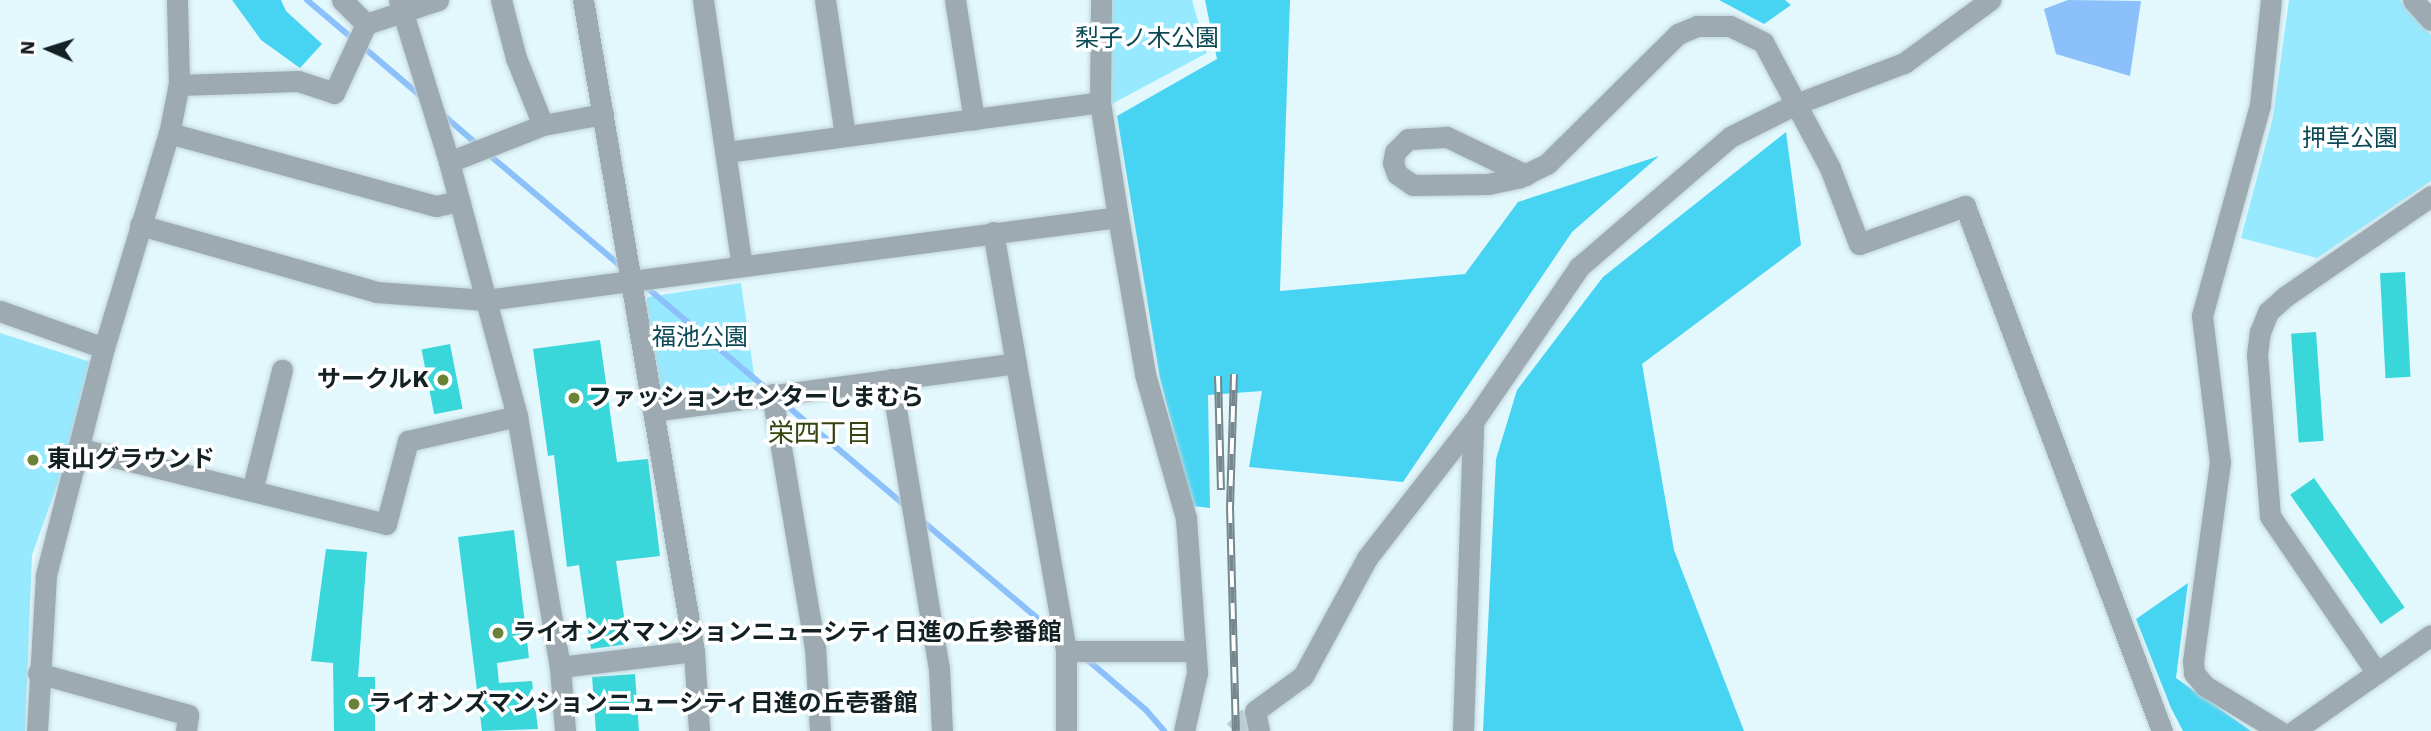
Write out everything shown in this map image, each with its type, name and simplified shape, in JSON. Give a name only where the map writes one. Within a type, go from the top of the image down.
[{"type":"street","points":[[37,731],[38,673],[46,575],[81,449],[104,348],[169,133],[179,85],[177,0]]},
{"type":"street","points":[[342,0],[366,24]]},
{"type":"street","points":[[179,85],[298,81],[334,93],[366,24],[401,7],[439,0]]},
{"type":"street","points":[[501,0],[516,58],[543,125]]},
{"type":"street","points":[[583,0],[694,651],[699,731]]},
{"type":"street","points":[[702,0],[727,152],[742,266]]},
{"type":"street","points":[[825,0],[845,135]]},
{"type":"street","points":[[956,0],[974,120]]},
{"type":"street","points":[[1101,0],[1100,102],[1118,217],[1145,374],[1185,518],[1197,673],[1184,731]]},
{"type":"street","points":[[1259,731],[1255,711],[1303,676],[1367,558],[1472,422],[1579,267],[1730,137],[1796,104],[1904,63],[1990,0]]},
{"type":"street","points":[[2271,0],[2260,105],[2202,316],[2220,462],[2193,661],[2194,673],[2205,687],[2279,731]]},
{"type":"street","points":[[2413,0],[2431,20]]},
{"type":"street","points":[[401,7],[449,162],[517,416],[560,667],[565,731]]},
{"type":"street","points":[[1526,174],[1447,137],[1408,139],[1395,152],[1393,163],[1397,174],[1413,185],[1488,184],[1526,174],[1547,164],[1636,72],[1678,34],[1696,26],[1730,26],[1763,42],[1830,168],[1859,244],[1965,206],[2162,731]]},
{"type":"street","points":[[727,152],[1100,102]]},
{"type":"street","points":[[449,162],[543,125],[603,114]]},
{"type":"street","points":[[169,133],[436,206],[459,201]]},
{"type":"street","points":[[2377,673],[2270,516],[2258,355],[2260,332],[2268,312],[2286,296],[2431,196]]},
{"type":"street","points":[[140,225],[376,292],[486,300],[1118,217]]},
{"type":"street","points":[[993,232],[1066,651],[1066,731]]},
{"type":"street","points":[[0,311],[104,348]]},
{"type":"street","points":[[653,411],[1016,363]]},
{"type":"street","points":[[252,491],[282,370]]},
{"type":"street","points":[[891,379],[939,668],[942,731]]},
{"type":"street","points":[[772,394],[815,647],[820,731]]},
{"type":"street","points":[[81,449],[386,524],[408,441],[517,416]]},
{"type":"street","points":[[1462,731],[1472,422]]},
{"type":"street","points":[[2294,731],[2431,635]]},
{"type":"street","points":[[560,667],[694,651]]},
{"type":"street","points":[[1066,651],[1195,651]]},
{"type":"street","points":[[38,673],[188,715],[186,731]]},
{"type":"green space","name":"梨子ノ木公園","points":[[1108,0],[1192,0],[1207,53],[1106,107]]},
{"type":"green space","name":"押草公園","points":[[2289,0],[2400,0],[2431,35],[2431,181],[2317,258],[2241,238],[2273,117]]},
{"type":"green space","name":"福池公園","points":[[741,283],[755,382],[661,393],[644,302],[648,297]]},
{"type":"green space","name":"東山グラウンド","points":[[0,333],[100,365],[32,555],[25,731],[0,731]]},
{"type":"shaded area","points":[[232,0],[281,0],[286,11],[322,44],[300,68],[261,40]]},
{"type":"shaded area","points":[[1205,0],[1290,0],[1280,291],[1465,274],[1518,202],[1659,156],[1572,232],[1403,482],[1249,467],[1262,391],[1208,395],[1210,508],[1193,506],[1160,379],[1117,116],[1217,59]]},
{"type":"shaded area","points":[[1719,0],[1785,0],[1791,5],[1764,24]]},
{"type":"shaded area","points":[[2068,0],[2141,1],[2130,76],[2056,54],[2044,9]]},
{"type":"shaded area","points":[[1786,132],[1801,245],[1642,364],[1674,550],[1744,731],[1483,731],[1496,459],[1517,390],[1603,277]]},
{"type":"shaded area","points":[[2188,583],[2176,678],[2251,731],[2183,731],[2171,708],[2136,619]]},
{"type":"building","points":[[2405,272],[2410,377],[2386,378],[2380,273]]},
{"type":"building","points":[[2316,332],[2324,441],[2299,442],[2291,334]]},
{"type":"building","points":[[600,340],[617,462],[648,459],[660,556],[616,561],[628,644],[591,649],[579,565],[567,567],[554,455],[548,456],[533,349]]},
{"type":"building","name":"サークルK","points":[[450,344],[463,409],[434,414],[422,350]]},
{"type":"building","points":[[2314,478],[2405,607],[2381,624],[2290,495]]},
{"type":"building","name":"ライオンズマンションニューシティ日進の丘参番館","points":[[514,530],[529,658],[497,663],[499,683],[532,681],[538,729],[482,731],[458,537]]},
{"type":"building","points":[[326,549],[367,552],[358,677],[375,677],[375,731],[334,731],[333,663],[311,661]]},
{"type":"building","points":[[635,674],[639,731],[596,731],[592,677]]},
{"type":"waterway","points":[[307,0],[353,39]]},
{"type":"waterway","points":[[362,46],[423,98]]},
{"type":"waterway","points":[[442,114],[479,146]]},
{"type":"waterway","points":[[487,153],[623,268]]},
{"type":"waterway","points":[[645,286],[768,390]]},
{"type":"waterway","points":[[779,399],[907,507]]},
{"type":"waterway","points":[[920,519],[1056,634]]},
{"type":"waterway","points":[[1083,656],[1146,710],[1164,731]]},
{"type":"tunnel","points":[[1234,731],[1255,711]]},
{"type":"railway","points":[[1234,374],[1230,507],[1236,731]]},
{"type":"railway","points":[[1218,376],[1221,490]]},
{"type":"place","name":"サークルK","points":[[443,380]]},
{"type":"place","name":"ファッションセンターしまむら","points":[[574,398]]},
{"type":"place","name":"東山グラウンド","points":[[33,460]]},
{"type":"place","name":"ライオンズマンションニューシティ日進の丘参番館","points":[[498,633]]},
{"type":"place","name":"ライオンズマンションニューシティ日進の丘壱番館","points":[[354,704]]},
{"type":"district","name":"栄四丁目","points":[[820,434]]}]
